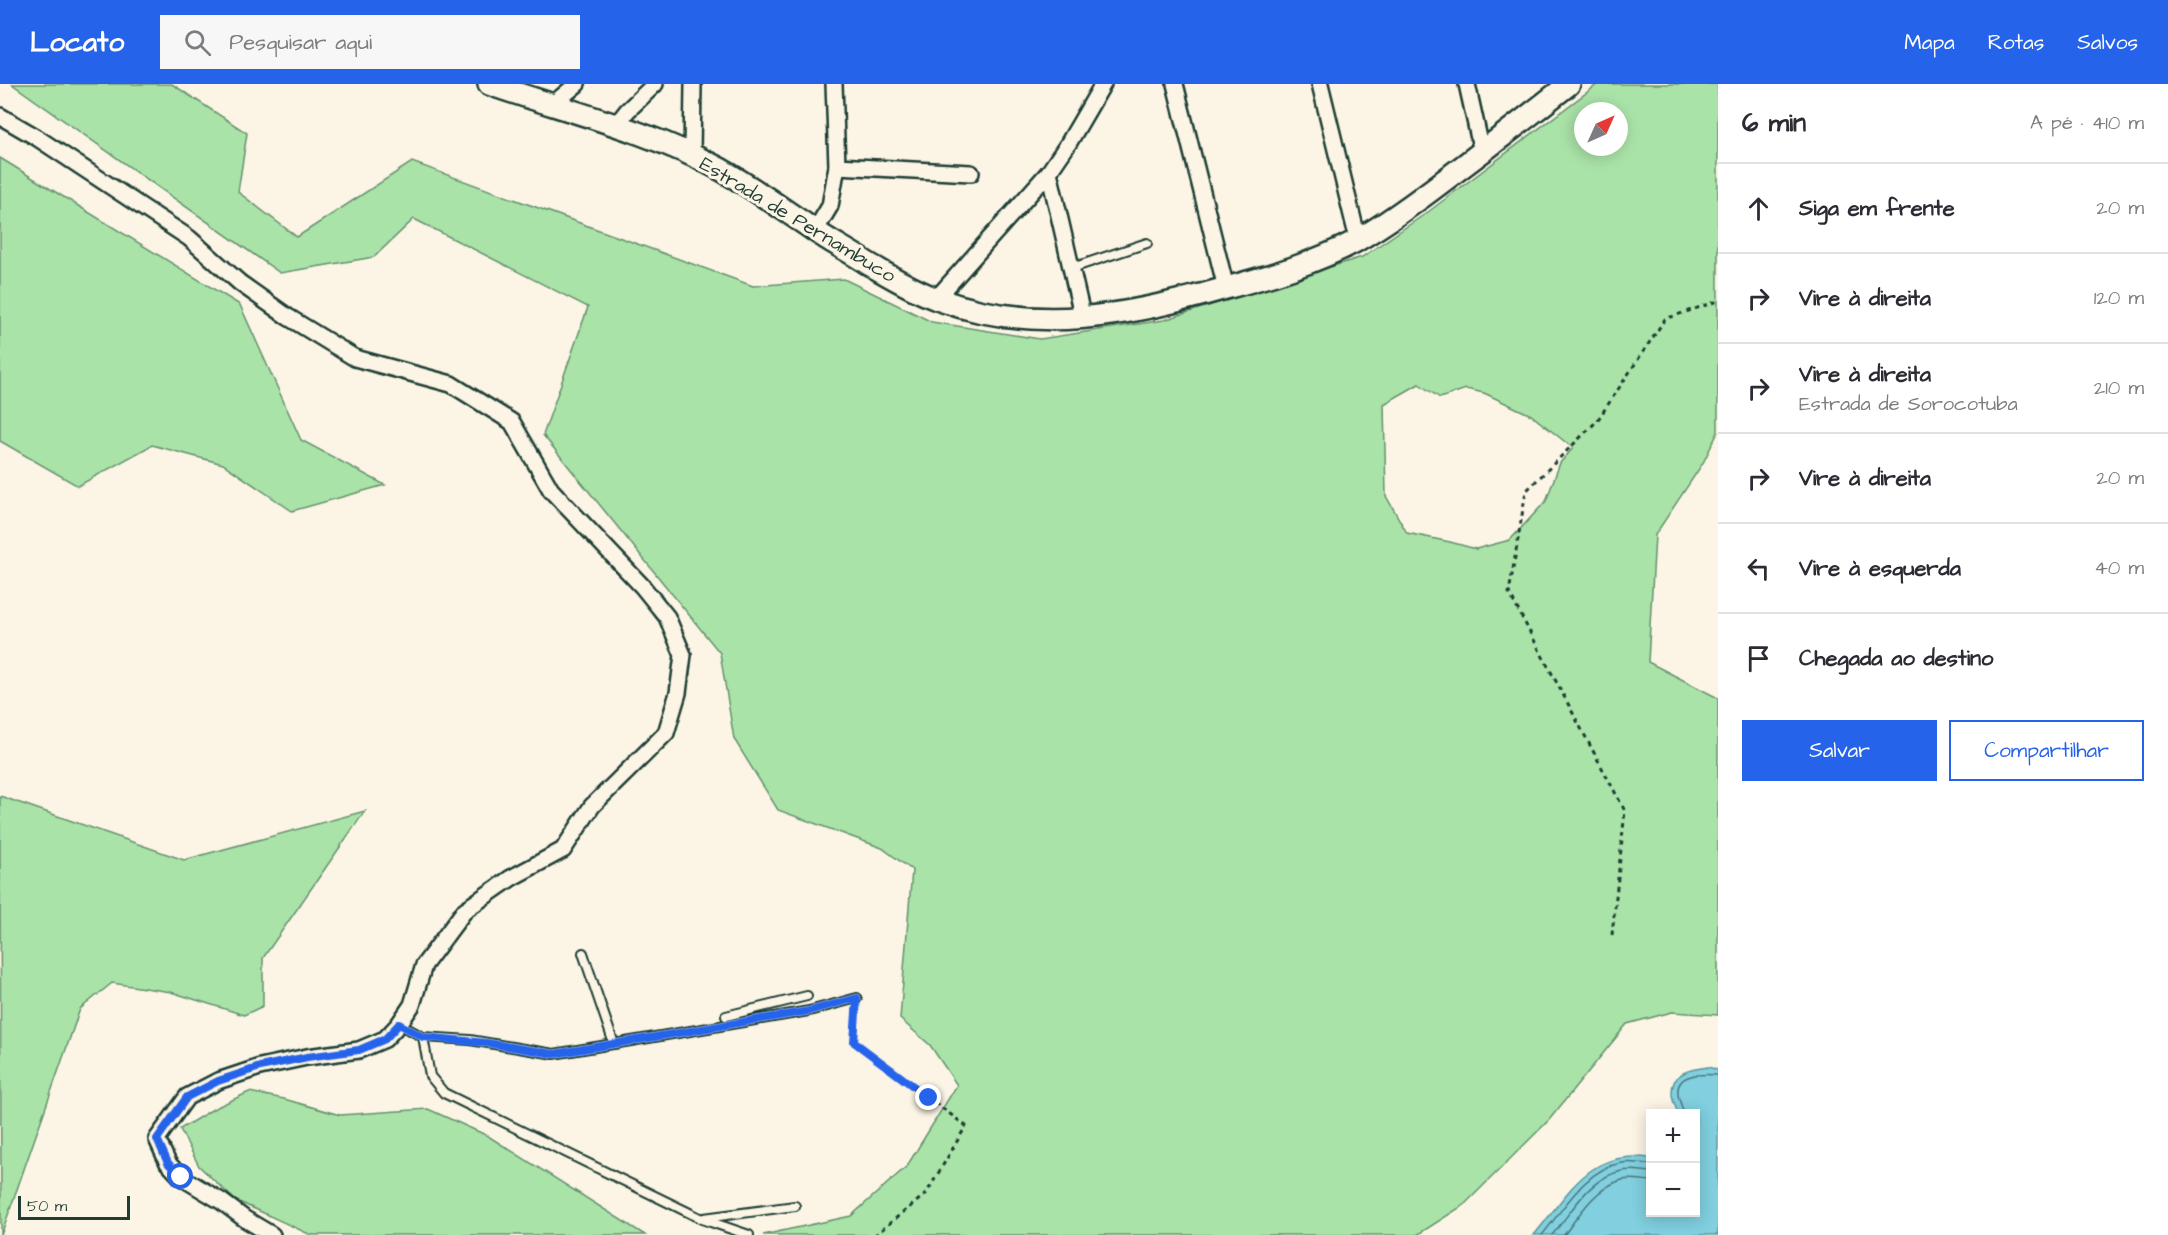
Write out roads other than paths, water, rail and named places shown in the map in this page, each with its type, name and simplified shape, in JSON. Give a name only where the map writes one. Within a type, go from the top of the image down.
[{"type":"main road","name":"Estrada de Pernambuco","points":[[491,84],[616,125],[692,155],[744,183],[815,231],[885,273],[936,299],[972,310],[1043,320],[1083,319],[1139,310],[1281,273],[1320,259],[1358,240],[1412,206],[1569,84]]},
{"type":"street","points":[[552,105],[578,84]]},
{"type":"street","points":[[616,125],[655,84]]},
{"type":"street","points":[[692,155],[693,84]]},
{"type":"street","points":[[815,231],[830,206],[837,166],[834,84]]},
{"type":"street","points":[[936,299],[1049,172],[1103,84]]},
{"type":"street","points":[[1175,84],[1226,288]]},
{"type":"street","points":[[1320,84],[1358,240]]},
{"type":"street","points":[[1467,84],[1482,152]]},
{"type":"street","points":[[0,116],[189,238],[240,284],[355,358],[452,384],[512,422],[551,490],[642,586],[667,617],[682,655],[678,693],[666,733],[592,806],[563,850],[511,878],[465,910],[424,964],[412,1005],[385,1039],[359,1050],[307,1057],[260,1067],[218,1081],[187,1097],[157,1139],[168,1163],[181,1177],[220,1201],[245,1220],[272,1235]]},
{"type":"street","points":[[837,166],[971,173]]},
{"type":"street","points":[[1049,172],[1083,319]]},
{"type":"lane","points":[[1072,268],[1147,243]]},
{"type":"lane","points":[[583,953],[614,1044]]},
{"type":"lane","points":[[726,1016],[807,996]]},
{"type":"lane","points":[[399,1024],[423,1037],[481,1042],[554,1054],[796,1013],[857,998]]},
{"type":"lane","points":[[792,999],[796,1013]]},
{"type":"lane","points":[[423,1037],[430,1076],[444,1093],[702,1219],[749,1235]]},
{"type":"lane","points":[[702,1219],[795,1206]]},
{"type":"water","points":[[1708,1067],[1718,1070],[1718,1235],[1534,1235],[1582,1178],[1611,1160],[1629,1157],[1646,1158],[1646,1217],[1700,1217],[1700,1109],[1677,1109],[1672,1094],[1678,1076],[1695,1069]]}]
